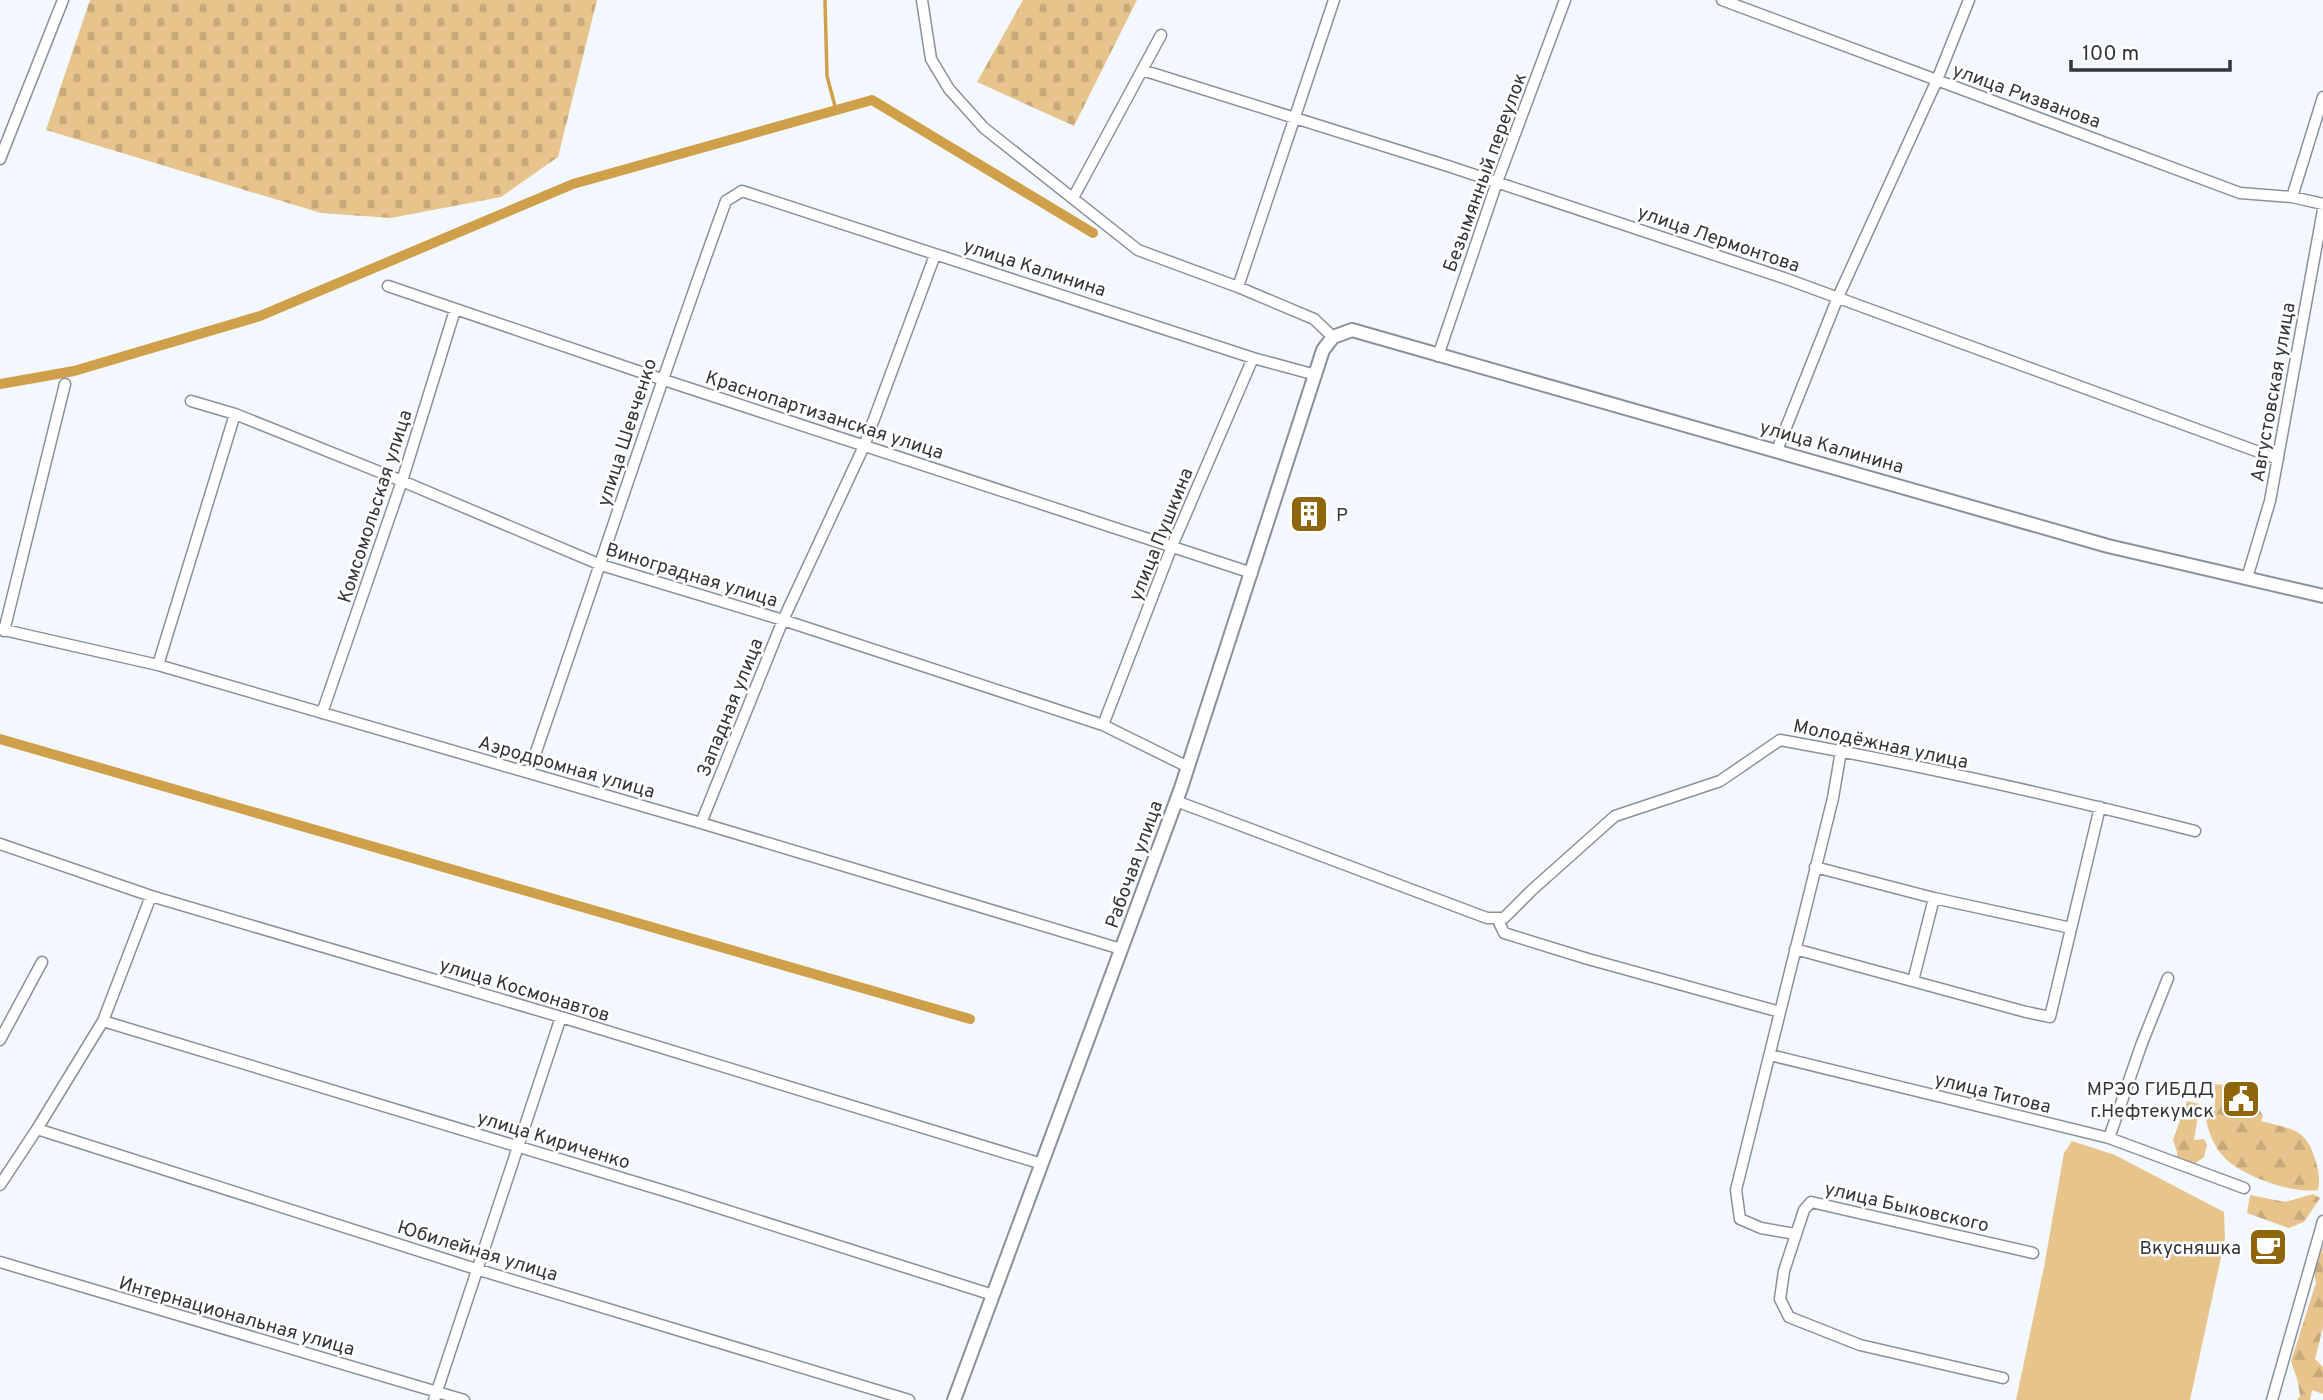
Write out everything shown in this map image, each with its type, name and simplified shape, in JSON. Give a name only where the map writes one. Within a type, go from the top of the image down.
[{"type":"street","points":[[0,159],[63,0]]},
{"type":"street","points":[[922,0],[931,59],[949,89],[984,128],[1138,250],[1314,319],[1333,337]]},
{"type":"street","points":[[1238,287],[1334,0]]},
{"type":"street","name":"Безымянный переулок","points":[[1438,356],[1497,182],[1565,0]]},
{"type":"street","name":"улица Ризванова","points":[[1722,0],[2240,193],[2292,197],[2323,204]]},
{"type":"street","points":[[1777,450],[1838,297],[1937,80],[1969,0]]},
{"type":"street","points":[[1073,198],[1161,35]]},
{"type":"street","name":"улица Лермонтова","points":[[1142,70],[1497,182],[1838,297],[2278,459]]},
{"type":"street","points":[[2292,197],[2323,97]]},
{"type":"street","name":"улица Калинина","points":[[742,191],[1253,358],[1316,375]]},
{"type":"street","name":"улица Шевченко","points":[[529,772],[601,565],[661,379],[726,201],[742,191]]},
{"type":"street","name":"Августовская улица","points":[[2247,578],[2270,501],[2323,210]]},
{"type":"street","name":"Западная улица","points":[[701,823],[783,620],[864,446],[935,255]]},
{"type":"street","name":"Краснопартизанская улица","points":[[388,286],[661,379],[1252,573]]},
{"type":"street","name":"Комсомольская улица","points":[[322,713],[402,481],[455,310]]},
{"type":"street","name":"улица Калинина","points":[[1333,337],[1352,330],[2108,546],[2323,596]]},
{"type":"street","name":"Рабочая улица","points":[[954,1400],[1176,801],[1323,350],[1333,337]]},
{"type":"street","name":"улица Пушкина","points":[[1103,725],[1172,546],[1253,358]]},
{"type":"street","points":[[2,630],[65,384]]},
{"type":"street","name":"Виноградная улица","points":[[191,401],[235,414],[601,565],[783,620],[1103,725],[1188,767]]},
{"type":"street","points":[[158,665],[235,414]]},
{"type":"street","name":"Аэродромная улица","points":[[2,630],[158,665],[529,772],[1121,949]]},
{"type":"street","name":"Молодёжная улица","points":[[1492,918],[1504,918],[1615,816],[1720,781],[1780,740],[2100,807],[2195,831]]},
{"type":"street","points":[[1841,751],[1833,798],[1736,1190],[1740,1219],[1761,1228],[1795,1234],[1784,1271],[1780,1299],[1789,1318],[1860,1345],[2003,1378]]},
{"type":"street","points":[[1176,801],[1492,918],[1504,933],[1780,1012]]},
{"type":"street","points":[[1795,949],[2026,1013],[2050,1017],[2100,807]]},
{"type":"street","name":"улица Космонавтов","points":[[0,844],[151,896],[561,1017],[1042,1164]]},
{"type":"street","points":[[1815,867],[1934,898],[2071,928]]},
{"type":"street","points":[[0,1185],[103,1021],[151,896]]},
{"type":"street","points":[[1913,981],[1934,898]]},
{"type":"street","points":[[0,1040],[42,962]]},
{"type":"street","points":[[2109,1138],[2168,978]]},
{"type":"street","points":[[435,1396],[561,1017]]},
{"type":"street","name":"улица Кириченко","points":[[103,1021],[836,1244],[993,1295]]},
{"type":"street","name":"улица Титова","points":[[1770,1055],[2109,1138],[2244,1188]]},
{"type":"street","name":"Юбилейная улица","points":[[37,1129],[476,1269],[909,1400]]},
{"type":"street","name":"улица Быковского","points":[[1795,1234],[1804,1210],[1811,1202],[2033,1253]]},
{"type":"street","points":[[2272,1400],[2323,1221]]},
{"type":"street","name":"Интернациональная улица","points":[[0,1262],[435,1396],[464,1400]]},
{"type":"green space","points":[[90,0],[597,0],[558,157],[501,197],[391,218],[321,213],[46,130]]},
{"type":"green space","points":[[1023,0],[1137,0],[1074,126],[977,82]]},
{"type":"green space","points":[[2215,1084],[2226,1085],[2239,1107],[2256,1104],[2263,1116],[2261,1121],[2290,1129],[2303,1136],[2316,1162],[2318,1190],[2294,1189],[2266,1182],[2240,1169],[2222,1155],[2211,1136],[2205,1115],[2215,1111]]},
{"type":"green space","points":[[2187,1101],[2200,1104],[2194,1140],[2204,1139],[2207,1145],[2204,1157],[2186,1170],[2177,1165],[2173,1140]]},
{"type":"green space","points":[[2072,1141],[2115,1155],[2224,1212],[2225,1239],[2190,1400],[2016,1400],[2044,1267],[2064,1153]]},
{"type":"green space","points":[[2313,1194],[2320,1198],[2304,1222],[2289,1228],[2247,1213],[2250,1195],[2285,1202]]},
{"type":"green space","points":[[2323,1247],[2323,1327],[2315,1359],[2323,1367],[2323,1394],[2312,1390],[2310,1400],[2297,1400],[2300,1396],[2298,1382],[2291,1361],[2316,1283],[2314,1272]]},
{"type":"waterway","points":[[825,0],[827,76],[836,110]]},
{"type":"waterway","points":[[0,384],[74,371],[260,316],[573,184],[872,100],[1093,233]]},
{"type":"waterway","points":[[0,739],[970,1019]]},
{"type":"place","name":"Р","points":[[1309,514]]},
{"type":"place","name":"МРЭО ГИБДД г.Нефтекумск","points":[[2241,1099]]},
{"type":"place","name":"Вкусняшка","points":[[2268,1247]]}]
